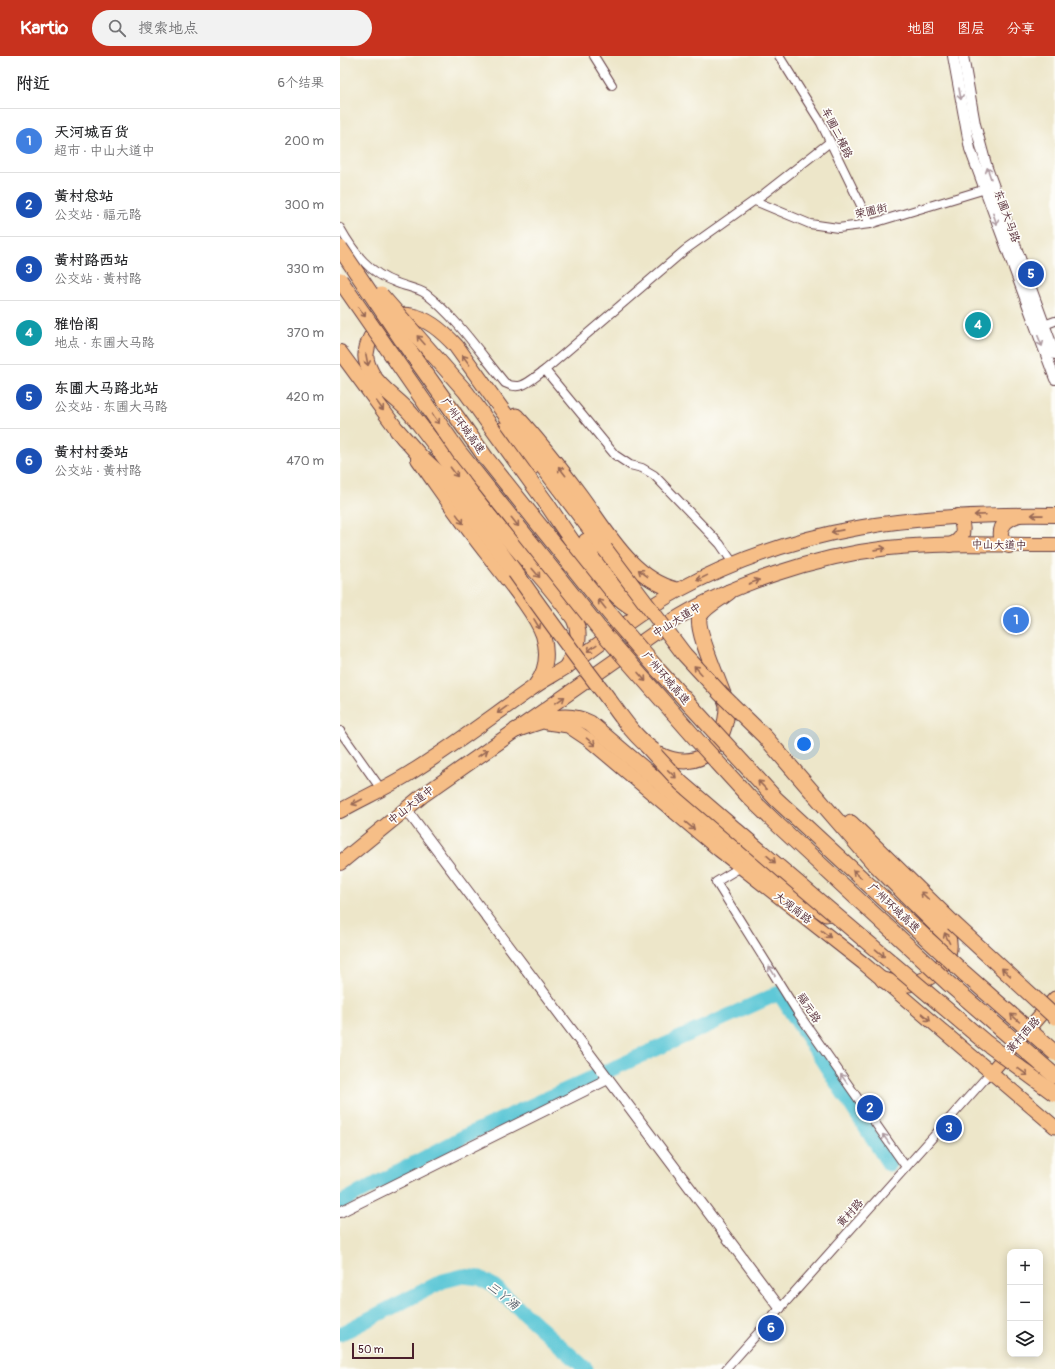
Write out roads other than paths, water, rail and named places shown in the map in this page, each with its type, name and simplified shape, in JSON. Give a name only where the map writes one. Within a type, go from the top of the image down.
[{"type":"highway","points":[[341,249],[438,359],[476,405],[550,502],[611,590],[625,604],[643,607]]},
{"type":"highway","name":"广州环城高速","points":[[341,249],[402,340],[486,458],[610,614],[676,689],[776,799],[964,973],[1055,1053]]},
{"type":"highway","name":"广州环城高速","points":[[340,280],[472,469],[598,627],[697,740],[749,797],[778,825],[948,982],[1055,1076]]},
{"type":"highway","points":[[1055,1017],[953,923],[702,674],[643,607],[601,553],[538,460],[456,346],[444,334],[424,321],[412,316],[403,316],[387,320],[380,325],[373,333],[368,343],[365,355],[377,382],[446,480],[515,572],[564,642],[628,725],[681,783],[986,1042],[1055,1094]]},
{"type":"highway","points":[[340,352],[446,500],[509,584],[541,631],[545,644],[545,669],[542,676],[533,687]]},
{"type":"highway","points":[[480,379],[501,398],[536,438],[630,561],[656,582],[677,590]]},
{"type":"highway","points":[[377,382],[411,414],[466,487],[574,619],[579,635],[578,646],[568,666]]},
{"type":"highway","points":[[397,430],[420,456],[446,480]]},
{"type":"highway","points":[[550,502],[601,553]]},
{"type":"highway","points":[[340,811],[435,757],[533,687],[568,666],[643,607],[733,563],[777,547],[832,532],[896,522],[958,516],[1019,514],[1055,515]]},
{"type":"highway","points":[[1009,546],[1002,536],[1002,528],[1009,518],[1019,514]]},
{"type":"highway","points":[[950,545],[955,543],[962,535],[963,528],[958,516]]},
{"type":"highway","name":"中山大道中","points":[[340,863],[406,809],[516,730],[685,613],[729,592],[777,574],[834,557],[887,548],[950,545],[1054,546]]},
{"type":"highway","points":[[646,745],[660,755],[681,761],[696,760],[711,750],[722,735],[727,715],[727,705],[701,637],[699,619],[705,610],[729,592]]},
{"type":"highway","points":[[516,730],[552,718],[568,717],[583,720],[596,727],[682,803],[770,875],[858,934]]},
{"type":"highway","points":[[765,737],[872,861],[948,937],[950,953],[945,962],[930,977],[909,984],[883,980]]},
{"type":"main road","name":"大观南路","points":[[516,730],[550,722],[562,724],[574,729],[741,867],[883,980],[1055,1127]]},
{"type":"main road","name":"黄村西路","points":[[991,1072],[1055,999]]},
{"type":"street","points":[[594,56],[612,85]]},
{"type":"street","name":"车圃二横路","points":[[779,56],[821,123],[870,224]]},
{"type":"street","name":"东圃大马路","points":[[953,56],[970,149],[989,189],[1055,354]]},
{"type":"street","name":"东圃大马路","points":[[962,56],[989,189],[1055,377]]},
{"type":"street","points":[[340,228],[352,250],[369,268],[397,283],[424,293],[444,310],[505,383],[513,387],[523,386],[545,370],[685,250],[755,200],[830,142]]},
{"type":"street","name":"荣圃街","points":[[755,200],[810,224],[838,228],[870,224],[989,189]]},
{"type":"street","points":[[1044,325],[1055,321]]},
{"type":"street","points":[[545,370],[615,455],[630,465],[642,468],[654,475],[720,544],[733,563]]},
{"type":"street","points":[[340,730],[381,789]]},
{"type":"street","points":[[406,809],[780,1308]]},
{"type":"street","name":"福元路","points":[[741,867],[716,882],[798,1013],[906,1167]]},
{"type":"street","name":"黄村路","points":[[726,1369],[991,1072]]},
{"type":"street","points":[[340,1212],[608,1078]]},
{"type":"waterway","points":[[340,1203],[467,1135],[779,993],[889,1164]]},
{"type":"waterway","name":"三丫涌","points":[[340,1334],[443,1281],[463,1276],[480,1278],[495,1287],[586,1369]]},
{"type":"place","name":"东圃大马路北站","points":[[1031,274]]},
{"type":"place","name":"雅怡阁","points":[[978,325]]},
{"type":"place","name":"天河城百货","points":[[1016,620]]},
{"type":"place","name":"黄村总站","points":[[870,1108]]},
{"type":"place","name":"黄村路西站","points":[[949,1128]]},
{"type":"place","name":"黄村村委站","points":[[771,1328]]}]
